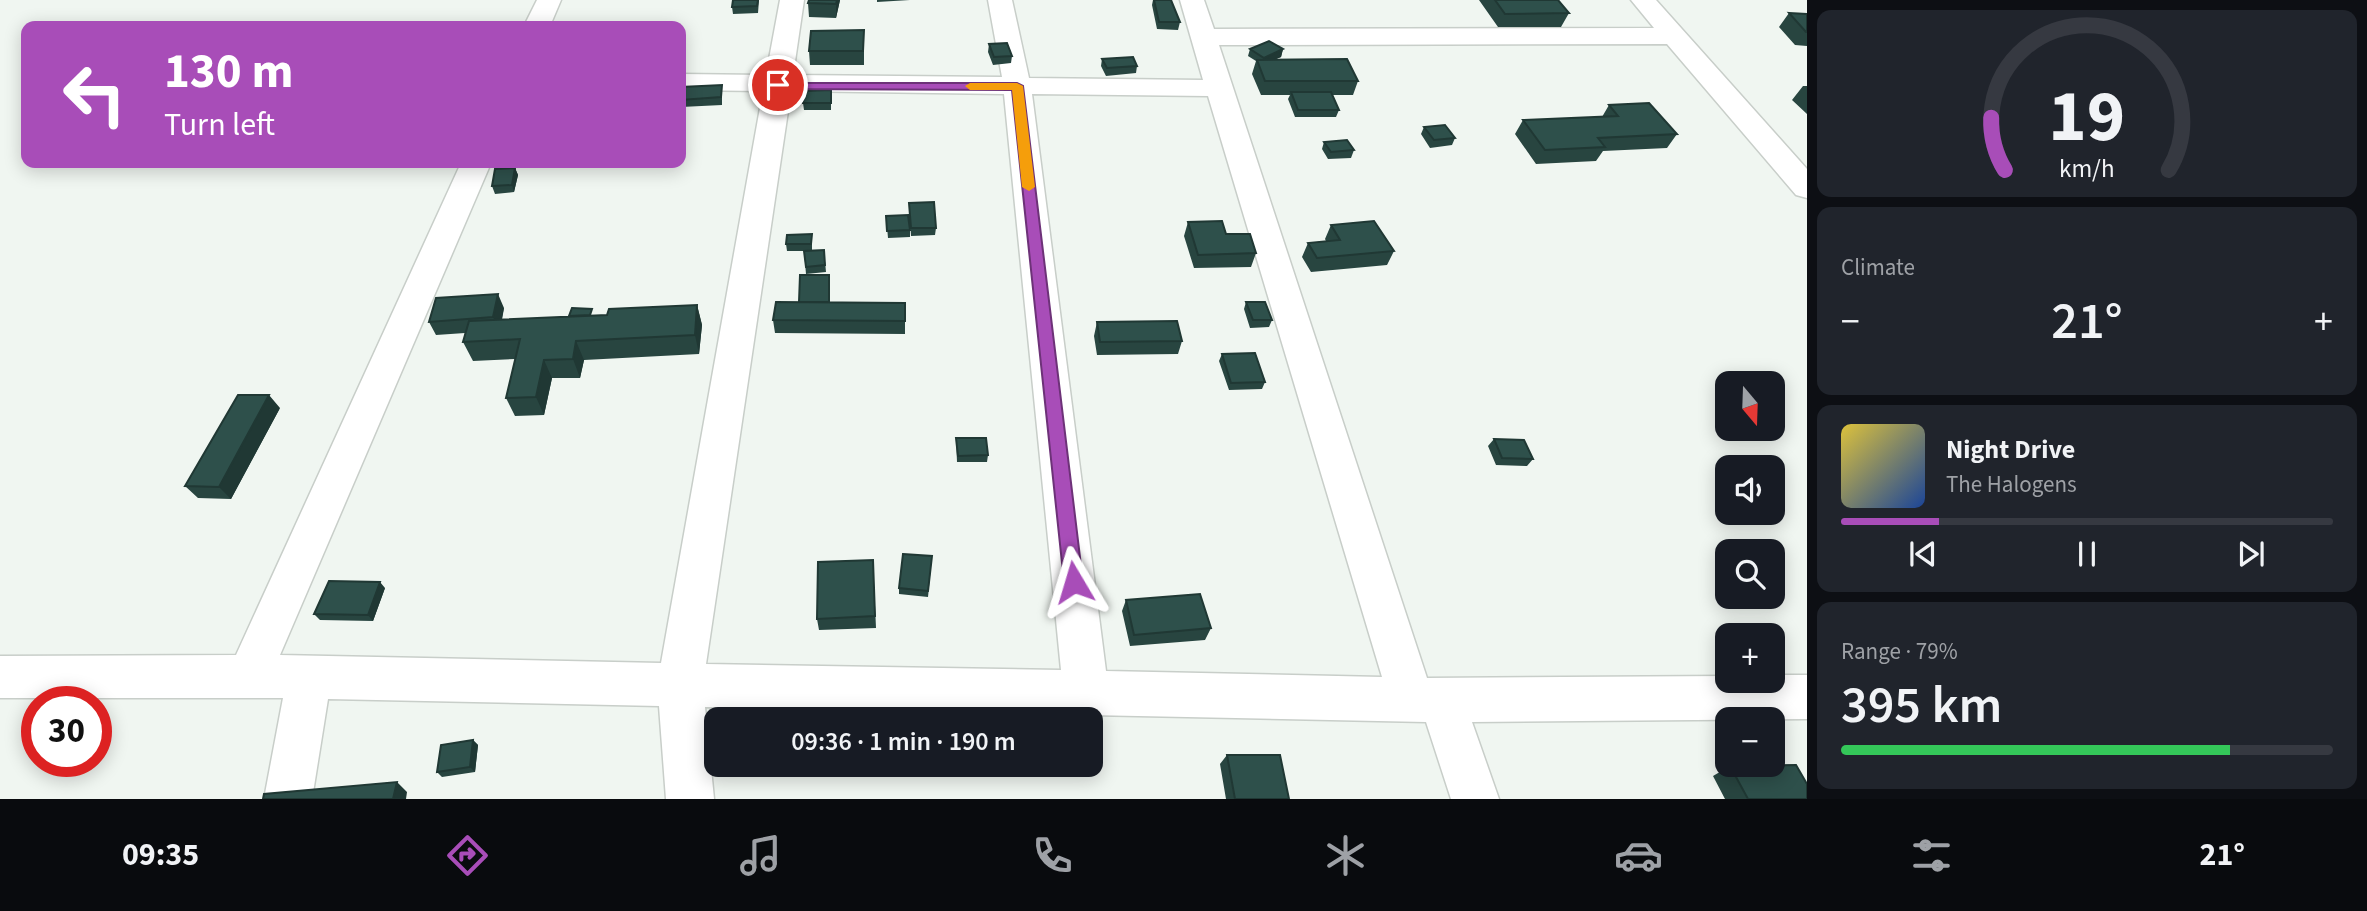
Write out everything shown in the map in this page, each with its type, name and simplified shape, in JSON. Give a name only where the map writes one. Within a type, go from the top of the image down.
[{"type":"street","points":[[539,21],[548,0]]},
{"type":"street","points":[[690,799],[680,684],[792,0]]},
{"type":"street","points":[[1000,0],[1017,86],[1086,693]]},
{"type":"street","points":[[1192,0],[1426,700],[1475,799]]},
{"type":"street","points":[[1643,0],[1807,188]]},
{"type":"street","points":[[1204,37],[1674,36]]},
{"type":"street","points":[[686,82],[1220,88]]},
{"type":"street","points":[[1777,154],[1807,154]]},
{"type":"street","points":[[249,676],[474,168]]},
{"type":"street","points":[[0,677],[249,676],[1426,700],[1807,697]]},
{"type":"street","points":[[288,799],[309,677]]},
{"type":"building","points":[[733,0],[758,0],[757,6],[732,7]]},
{"type":"building","points":[[809,0],[837,0],[836,4],[808,3]]},
{"type":"building","points":[[1154,0],[1171,0],[1180,22],[1159,22]]},
{"type":"building","points":[[1495,0],[1558,0],[1569,13],[1505,14]]},
{"type":"building","points":[[1789,13],[1807,14],[1807,32],[1806,32]]},
{"type":"building","points":[[864,30],[863,51],[809,51],[811,31]]},
{"type":"building","points":[[1269,41],[1283,49],[1264,58],[1250,49]]},
{"type":"building","points":[[1007,43],[1012,56],[994,57],[989,44]]},
{"type":"building","points":[[1133,57],[1137,66],[1107,68],[1102,59]]},
{"type":"building","points":[[1347,59],[1358,81],[1265,81],[1257,60]]},
{"type":"building","points":[[722,85],[721,97],[686,100],[686,87]]},
{"type":"building","points":[[831,90],[831,103],[803,103],[804,91]]},
{"type":"building","points":[[1291,92],[1331,92],[1339,110],[1298,110]]},
{"type":"building","points":[[1649,103],[1677,134],[1598,138],[1605,147],[1545,150],[1523,120],[1618,116],[1609,105]]},
{"type":"building","points":[[1445,125],[1455,138],[1434,140],[1424,127]]},
{"type":"building","points":[[1347,140],[1354,150],[1331,152],[1324,142]]},
{"type":"building","points":[[515,168],[512,185],[492,186],[495,169]]},
{"type":"building","points":[[934,202],[936,228],[911,228],[909,203]]},
{"type":"building","points":[[908,215],[910,230],[887,231],[886,216]]},
{"type":"building","points":[[1222,221],[1226,234],[1250,234],[1256,253],[1198,255],[1188,222]]},
{"type":"building","points":[[1374,221],[1394,251],[1317,258],[1308,243],[1340,240],[1331,225]]},
{"type":"building","points":[[812,234],[811,244],[786,244],[787,235]]},
{"type":"building","points":[[824,250],[825,265],[806,267],[804,251]]},
{"type":"building","points":[[800,275],[829,275],[829,302],[799,302]]},
{"type":"building","points":[[498,294],[493,317],[429,322],[436,298]]},
{"type":"building","points":[[776,302],[905,303],[905,321],[773,320]]},
{"type":"building","points":[[1246,302],[1265,302],[1272,320],[1253,320]]},
{"type":"building","points":[[697,305],[695,335],[576,341],[573,359],[544,360],[536,397],[506,398],[520,339],[463,342],[469,321],[607,315],[609,309]]},
{"type":"building","points":[[572,308],[592,309],[590,315],[569,316]]},
{"type":"building","points":[[1177,321],[1182,341],[1100,342],[1097,322]]},
{"type":"building","points":[[1255,353],[1265,382],[1231,383],[1222,354]]},
{"type":"building","points":[[238,395],[269,395],[219,487],[185,486]]},
{"type":"building","points":[[956,438],[986,438],[988,455],[958,456]]},
{"type":"building","points":[[1494,439],[1524,440],[1533,459],[1502,458]]},
{"type":"building","points":[[903,554],[932,556],[928,591],[899,588]]},
{"type":"building","points":[[873,560],[875,616],[817,619],[818,562]]},
{"type":"building","points":[[329,581],[380,582],[368,615],[314,614]]},
{"type":"building","points":[[1200,594],[1211,628],[1134,635],[1126,600]]},
{"type":"building","points":[[473,740],[470,767],[437,772],[441,745]]},
{"type":"building","points":[[1227,755],[1280,755],[1289,799],[1235,799]]},
{"type":"building","points":[[1785,765],[1796,765],[1807,784],[1807,799],[1748,799],[1736,777],[1785,777]]},
{"type":"building","points":[[397,782],[393,799],[263,799],[264,794]]},
{"type":"slow traffic","points":[[970,86],[1017,86],[1029,187]]},
{"type":"route","points":[[778,85],[1017,86],[1074,582]]}]
